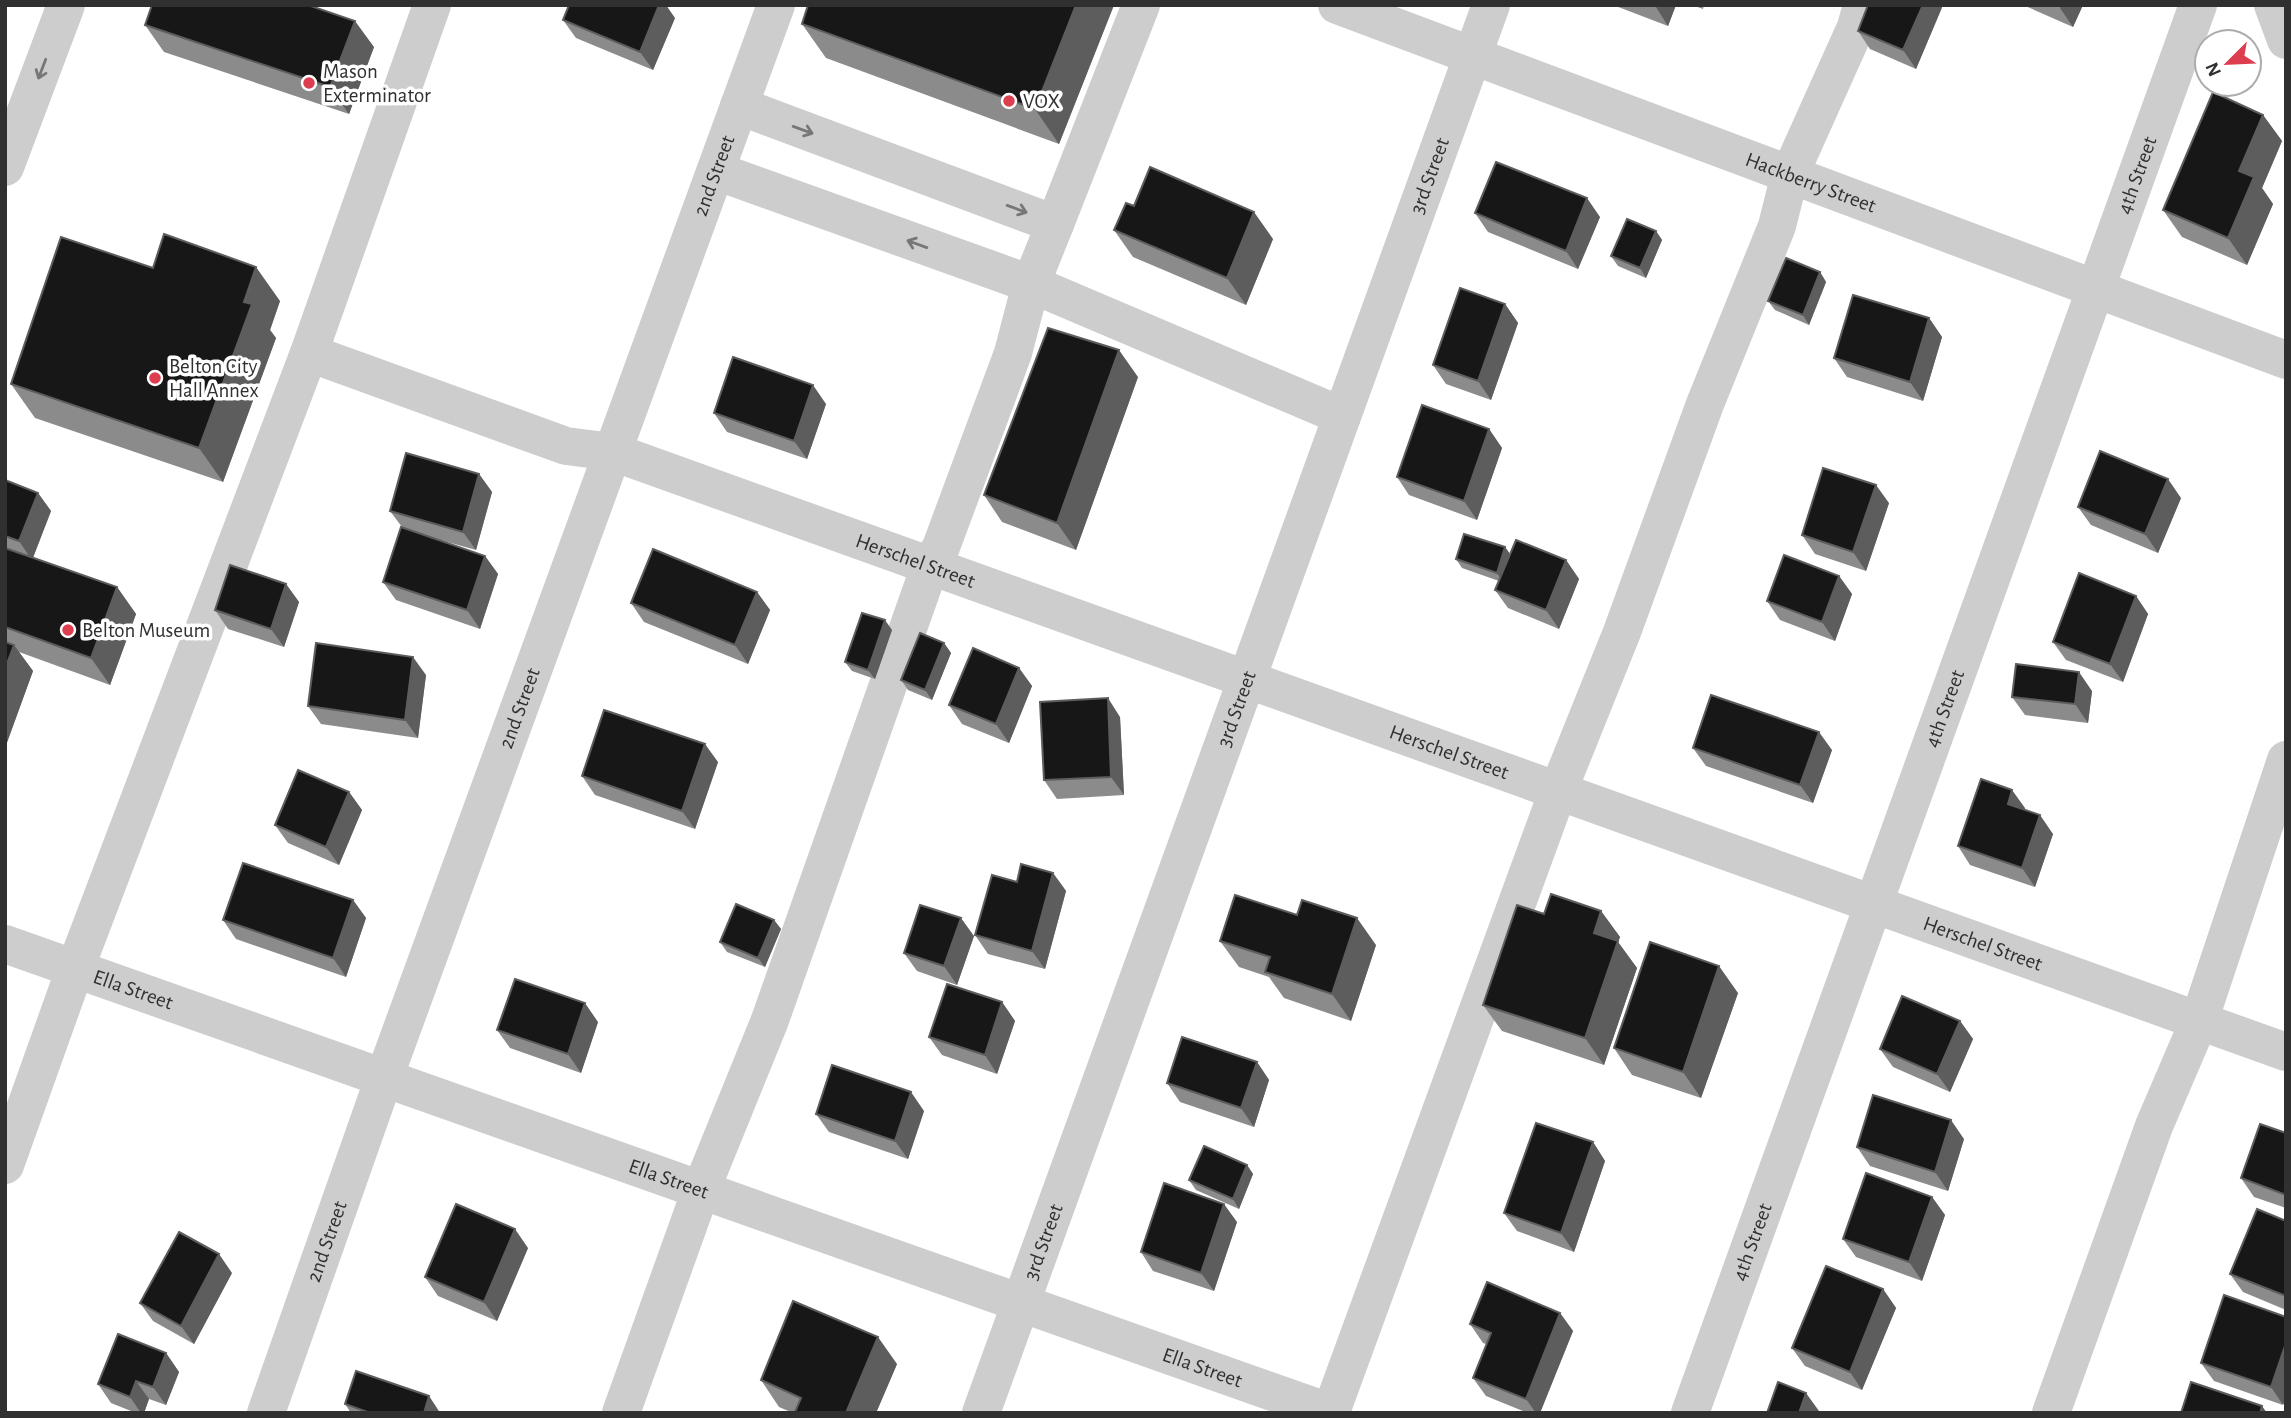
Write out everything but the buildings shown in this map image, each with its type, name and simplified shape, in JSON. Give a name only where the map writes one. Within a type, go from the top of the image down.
[{"type":"street","points":[[5,167],[66,5]]},
{"type":"street","points":[[5,1165],[75,969],[309,353],[432,5]]},
{"type":"street","name":"2nd Street","points":[[266,1413],[384,1078],[776,5]]},
{"type":"street","points":[[621,1413],[701,1190],[771,1020],[930,566],[941,547],[1013,353],[1031,285],[1141,5]]},
{"type":"street","name":"Hackberry Street","points":[[1336,5],[2286,360]]},
{"type":"street","name":"3rd Street","points":[[981,1413],[1491,5]]},
{"type":"street","points":[[1332,1413],[1558,791],[1622,632],[1705,404],[1777,226],[1790,174],[1856,27],[1862,5]]},
{"type":"street","name":"4th Street","points":[[1690,1413],[2198,5]]},
{"type":"street","points":[[2273,5],[2286,40]]},
{"type":"street","points":[[739,107],[1055,224]]},
{"type":"street","points":[[716,171],[1031,285],[1342,416]]},
{"type":"street","name":"Herschel Street","points":[[309,353],[566,446],[613,452],[2286,1052]]},
{"type":"street","points":[[2051,1413],[2154,1126],[2199,1021],[2286,760]]},
{"type":"street","name":"Ella Street","points":[[5,944],[1332,1413]]},
{"type":"place","name":"Mason Exterminator","points":[[309,83]]},
{"type":"place","name":"VOX","points":[[1009,101]]},
{"type":"place","name":"Belton City Hall Annex","points":[[155,378]]},
{"type":"place","name":"Belton Museum","points":[[68,630]]}]
